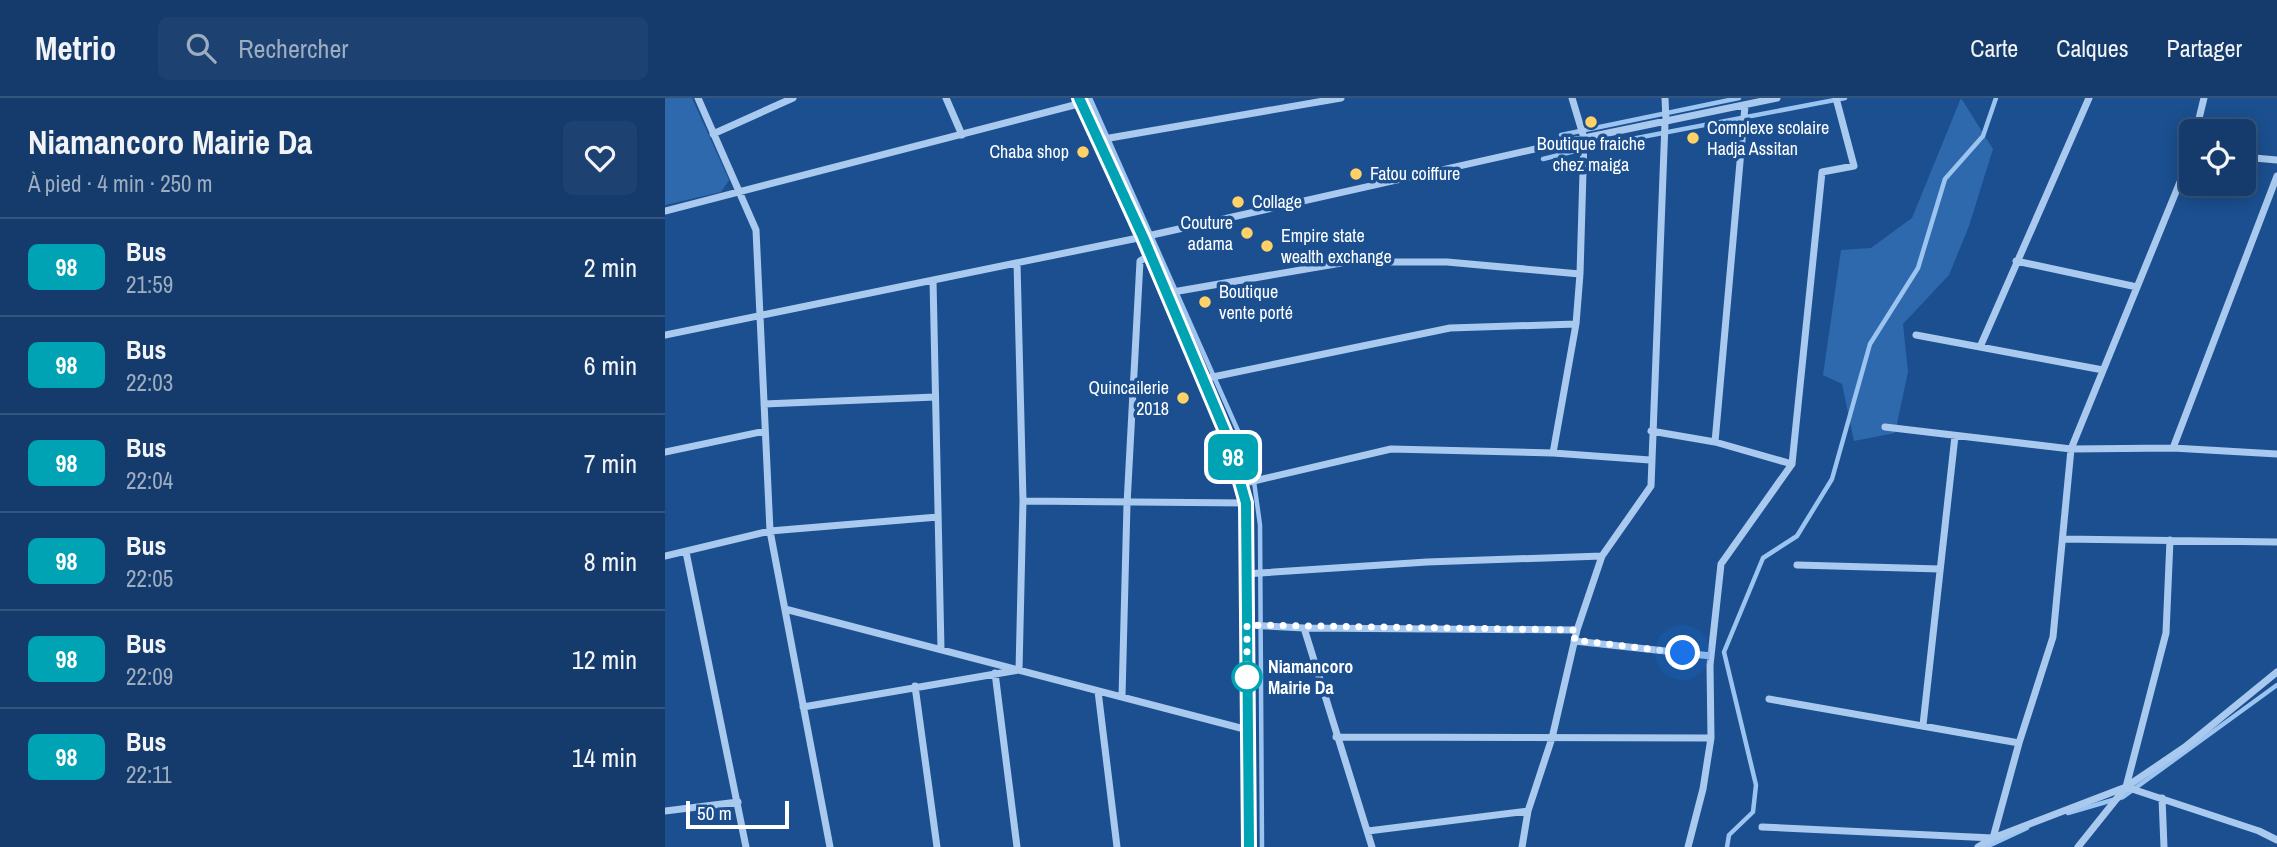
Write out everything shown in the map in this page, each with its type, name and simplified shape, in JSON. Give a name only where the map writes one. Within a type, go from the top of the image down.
[{"type":"street","points":[[698,98],[756,230],[770,531],[830,847]]},
{"type":"street","points":[[713,134],[793,98]]},
{"type":"street","points":[[946,98],[962,135]]},
{"type":"street","points":[[1098,140],[1341,98]]},
{"type":"street","points":[[1553,453],[1576,324],[1580,274],[1584,138],[1572,98]]},
{"type":"street","points":[[1523,847],[1528,811],[1552,738],[1574,640],[1602,556],[1651,486],[1665,98]]},
{"type":"street","points":[[665,335],[1143,237],[1584,138],[1777,98]]},
{"type":"street","points":[[1688,847],[1703,789],[1711,738],[1711,656],[1721,564],[1792,464],[1822,172],[1854,166],[1836,98]]},
{"type":"street","points":[[1980,346],[2089,98]]},
{"type":"street","points":[[2199,119],[2204,98]]},
{"type":"street","points":[[665,211],[740,194],[1080,101],[1143,237],[1227,436],[1246,503],[1249,847]]},
{"type":"street","points":[[1715,442],[1750,103]]},
{"type":"street","points":[[2256,158],[2277,160]]},
{"type":"street","points":[[2173,448],[2229,310],[2277,176]]},
{"type":"street","points":[[1993,838],[2019,743],[2053,637],[2071,449],[2179,184]]},
{"type":"street","points":[[1122,697],[1127,504],[1140,261],[1150,255]]},
{"type":"street","points":[[2016,261],[2137,287]]},
{"type":"street","points":[[1167,293],[1347,262],[1447,262],[1580,274]]},
{"type":"street","points":[[1017,263],[1023,501],[1019,670]]},
{"type":"street","points":[[933,280],[941,649]]},
{"type":"street","points":[[1203,379],[1450,328],[1576,324]]},
{"type":"street","points":[[1916,335],[2103,370]]},
{"type":"street","points":[[764,404],[935,397]]},
{"type":"street","points":[[1885,428],[2071,449],[2173,448],[2277,454]]},
{"type":"street","points":[[665,452],[765,431]]},
{"type":"street","points":[[1651,431],[1715,442],[1792,464]]},
{"type":"street","points":[[1923,725],[1955,436]]},
{"type":"street","points":[[1241,484],[1391,449],[1553,453],[1650,460]]},
{"type":"street","points":[[1023,501],[1246,503]]},
{"type":"street","points":[[665,556],[770,531],[938,517]]},
{"type":"street","points":[[2063,539],[2277,542]]},
{"type":"street","points":[[2078,847],[2126,788],[2166,633],[2170,540]]},
{"type":"street","points":[[687,552],[745,847]]},
{"type":"street","points":[[1245,574],[1427,562],[1602,556]]},
{"type":"street","points":[[1797,565],[1940,569]]},
{"type":"street","points":[[785,609],[1248,730]]},
{"type":"street","points":[[1247,625],[1304,628],[1577,630]]},
{"type":"street","points":[[1304,628],[1372,847]]},
{"type":"street","points":[[1574,640],[1711,656]]},
{"type":"street","points":[[803,707],[1019,670]]},
{"type":"street","points":[[1978,847],[1993,838],[2126,788],[2185,747],[2277,672]]},
{"type":"street","points":[[995,673],[1017,847]]},
{"type":"street","points":[[915,686],[937,847]]},
{"type":"street","points":[[1098,691],[1117,847]]},
{"type":"street","points":[[1769,699],[2019,743]]},
{"type":"street","points":[[1336,737],[1711,738]]},
{"type":"street","points":[[2126,788],[2162,798],[2277,840]]},
{"type":"street","points":[[2162,798],[2164,847]]},
{"type":"street","points":[[665,811],[738,802]]},
{"type":"street","points":[[1369,831],[1528,811]]},
{"type":"street","points":[[1762,827],[1993,838]]},
{"type":"shaded area","points":[[665,98],[692,98],[729,180],[721,192],[665,205]]},
{"type":"shaded area","points":[[1961,98],[1993,149],[1969,226],[1949,275],[1903,324],[1908,372],[1895,433],[1854,441],[1842,384],[1823,375],[1841,250],[1871,248],[1912,218]]},
{"type":"waterway","points":[[1090,98],[1251,460],[1260,525],[1262,847]]},
{"type":"waterway","points":[[1561,135],[1739,98]]},
{"type":"waterway","points":[[1543,159],[1595,146],[1845,98]]},
{"type":"waterway","points":[[1727,847],[1729,835],[1753,812],[1756,785],[1724,652],[1763,558],[1797,536],[1832,479],[1870,344],[1918,268],[1945,179],[1983,136],[1996,98]]},
{"type":"waterway","points":[[2068,813],[2123,797],[2277,685]]},
{"type":"waterway","points":[[1986,847],[2027,828]]},
{"type":"bus line","name":"98","points":[[1079,98],[1143,237],[1227,436],[1246,503],[1249,847]]},
{"type":"place","name":"Boutique fraiche chez maiga","points":[[1591,122]]},
{"type":"place","name":"Complexe scolaire Hadja Assitan","points":[[1693,138]]},
{"type":"place","name":"Chaba shop","points":[[1083,152]]},
{"type":"place","name":"Fatou coiffure","points":[[1356,174]]},
{"type":"place","name":"Collage","points":[[1238,202]]},
{"type":"place","name":"Couture adama","points":[[1247,233]]},
{"type":"place","name":"Empire state wealth exchange","points":[[1267,246]]},
{"type":"place","name":"Boutique vente porté","points":[[1205,302]]},
{"type":"place","name":"Quincailerie 2018","points":[[1183,398]]},
{"type":"place","name":"Niamancoro Mairie Da","points":[[1247,677]]},
{"type":"route","points":[[1247,677],[1247,625],[1304,628],[1577,630],[1574,640],[1683,653]]}]
